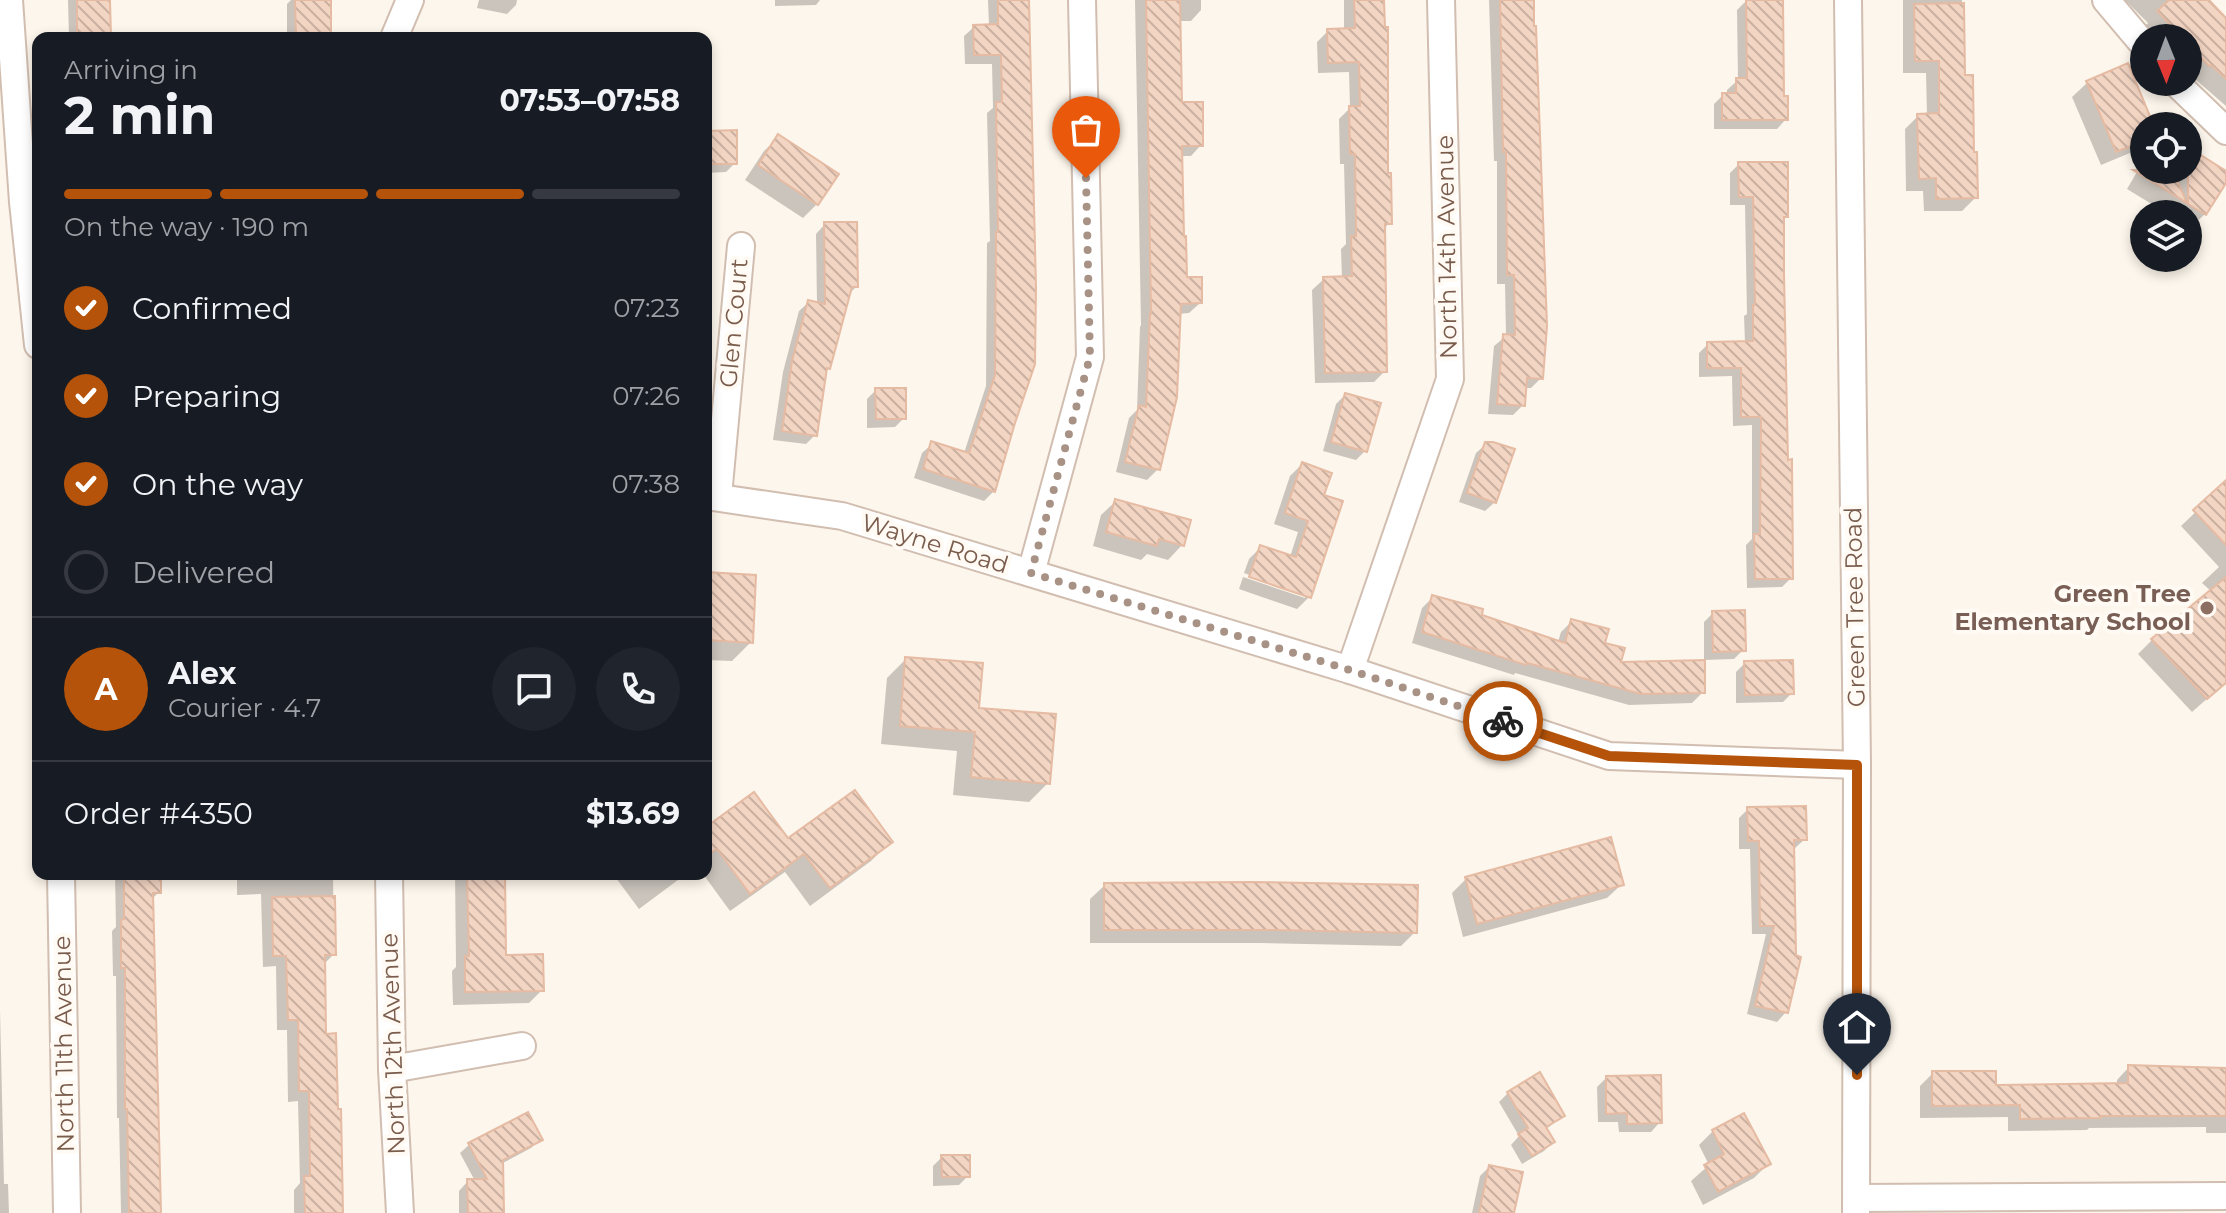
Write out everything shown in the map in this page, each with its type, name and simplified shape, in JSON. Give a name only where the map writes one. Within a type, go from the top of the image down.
[{"type":"street","points":[[9,0],[32,288]]},
{"type":"street","points":[[397,32],[410,0]]},
{"type":"street","points":[[1031,573],[1090,357],[1082,0]]},
{"type":"street","name":"North 14th Avenue","points":[[1350,670],[1450,379],[1441,0]]},
{"type":"street","name":"Green Tree Road","points":[[1848,0],[1857,765],[1856,1206]]},
{"type":"street","points":[[2106,0],[2130,28]]},
{"type":"street","points":[[2190,96],[2226,131]]},
{"type":"street","name":"Glen Court","points":[[712,496],[741,246]]},
{"type":"street","name":"Wayne Road","points":[[712,496],[842,516],[1350,670],[1609,756],[1857,765]]},
{"type":"street","name":"North 11th Avenue","points":[[61,880],[67,1213]]},
{"type":"street","name":"North 12th Avenue","points":[[389,880],[392,1069],[400,1213]]},
{"type":"street","points":[[392,1069],[522,1046]]},
{"type":"street","points":[[1856,1206],[2226,1196]]},
{"type":"building","points":[[77,0],[110,0],[111,32],[77,32]]},
{"type":"building","points":[[295,0],[331,0],[331,32],[296,32]]},
{"type":"building","points":[[998,0],[1029,0],[1036,288],[1035,364],[995,492],[923,469],[931,441],[969,453],[995,375],[998,232],[996,102],[1002,102],[1001,55],[974,55],[973,25],[998,24]]},
{"type":"building","points":[[1146,0],[1180,0],[1182,102],[1203,102],[1203,146],[1182,146],[1187,277],[1202,277],[1202,303],[1181,304],[1177,397],[1160,470],[1125,462],[1139,405],[1146,407],[1151,314]]},
{"type":"building","points":[[1354,0],[1384,0],[1385,27],[1388,27],[1388,173],[1391,173],[1392,224],[1385,224],[1387,372],[1325,373],[1323,277],[1352,276],[1351,236],[1356,236],[1355,154],[1350,154],[1349,106],[1360,106],[1359,62],[1328,63],[1327,29],[1355,28]]},
{"type":"building","points":[[1500,0],[1534,0],[1536,26],[1547,326],[1543,379],[1527,378],[1525,406],[1497,404],[1503,334],[1515,335],[1514,275],[1507,275]]},
{"type":"building","points":[[1746,0],[1783,0],[1784,96],[1788,96],[1788,120],[1722,120],[1722,93],[1736,93],[1736,78],[1747,78]]},
{"type":"building","points":[[2169,0],[2209,0],[2226,18],[2226,79],[2202,59],[2202,24],[2170,24],[2157,11]]},
{"type":"building","points":[[1964,3],[1965,75],[1973,75],[1978,198],[1936,199],[1936,178],[1919,179],[1917,114],[1939,113],[1939,61],[1915,61],[1914,4]]},
{"type":"building","points":[[2128,63],[2130,96],[2142,96],[2148,112],[2130,112],[2130,146],[2116,152],[2086,81]]},
{"type":"building","points":[[737,130],[737,164],[712,164],[712,131]]},
{"type":"building","points":[[778,134],[839,174],[818,205],[758,165]]},
{"type":"building","points":[[2202,156],[2226,171],[2226,183],[2206,215],[2202,213],[2202,200],[2188,200],[2188,184],[2202,184]]},
{"type":"building","points":[[1738,162],[1788,162],[1784,274],[1788,460],[1792,459],[1793,579],[1755,579],[1754,534],[1760,534],[1761,417],[1741,417],[1741,368],[1707,368],[1707,342],[1753,341],[1753,197],[1739,197]]},
{"type":"building","points":[[2156,184],[2179,184],[2186,200]]},
{"type":"building","points":[[824,222],[857,222],[858,287],[852,287],[830,369],[827,368],[817,436],[782,431],[792,361],[808,300],[825,304]]},
{"type":"building","points":[[875,388],[906,388],[906,419],[876,419]]},
{"type":"building","points":[[1345,393],[1381,403],[1367,452],[1331,442]]},
{"type":"building","points":[[1485,442],[1515,449],[1496,503],[1467,493]]},
{"type":"building","points":[[1302,462],[1332,473],[1324,495],[1343,501],[1311,598],[1249,577],[1260,545],[1296,557],[1308,521],[1285,513]]},
{"type":"building","name":"Green Tree Elementary School","points":[[2226,480],[2226,545],[2193,510]]},
{"type":"building","points":[[1115,499],[1191,520],[1184,546],[1159,539],[1157,546],[1106,532]]},
{"type":"building","points":[[712,572],[756,575],[753,643],[712,640]]},
{"type":"building","name":"Green Tree Elementary School","points":[[2226,577],[2226,683],[2207,699],[2151,639]]},
{"type":"building","points":[[1432,595],[1483,609],[1482,615],[1565,643],[1571,619],[1609,629],[1605,643],[1625,648],[1621,662],[1705,660],[1705,693],[1641,694],[1526,665],[1422,632]]},
{"type":"building","points":[[1745,610],[1746,651],[1713,652],[1712,611]]},
{"type":"building","points":[[905,657],[983,663],[979,708],[1056,714],[1050,784],[971,777],[975,732],[900,726]]},
{"type":"building","points":[[1793,660],[1794,694],[1745,695],[1744,661]]},
{"type":"building","points":[[855,790],[893,842],[830,888],[804,854],[750,894],[717,849],[712,852],[712,823],[754,792],[788,838]]},
{"type":"building","points":[[1806,806],[1807,840],[1794,840],[1796,955],[1801,957],[1788,1013],[1755,1006],[1774,926],[1760,926],[1759,841],[1748,841],[1747,807]]},
{"type":"building","points":[[1611,837],[1624,885],[1477,924],[1465,877]]},
{"type":"building","points":[[124,880],[161,880],[161,893],[153,893],[161,1213],[129,1213],[125,968],[121,968],[121,920],[124,919]]},
{"type":"building","points":[[467,880],[505,880],[506,955],[543,954],[544,991],[465,992],[465,956],[469,956]]},
{"type":"building","points":[[1104,883],[1418,885],[1417,933],[1104,930]]},
{"type":"building","points":[[335,896],[336,955],[325,955],[326,1034],[336,1033],[343,1213],[305,1213],[304,1176],[310,1176],[309,1091],[299,1091],[298,1020],[288,1020],[286,956],[273,956],[272,897]]},
{"type":"building","points":[[2128,1065],[2226,1068],[2226,1116],[2020,1119],[2020,1105],[1932,1106],[1932,1071],[1996,1071],[1996,1085],[2128,1083]]},
{"type":"building","points":[[1540,1072],[1565,1116],[1546,1127],[1555,1142],[1532,1156],[1518,1134],[1528,1128],[1507,1092]]},
{"type":"building","points":[[1661,1075],[1662,1123],[1627,1124],[1627,1113],[1606,1114],[1606,1076]]},
{"type":"building","points":[[528,1112],[543,1140],[503,1160],[504,1213],[468,1213],[467,1179],[487,1179],[468,1143]]},
{"type":"building","points":[[1744,1113],[1771,1164],[1718,1192],[1704,1165],[1724,1154],[1712,1130]]},
{"type":"building","points":[[941,1155],[970,1155],[970,1177],[942,1177]]},
{"type":"building","points":[[1489,1165],[1523,1172],[1514,1213],[1479,1213]]},
{"type":"way so far","points":[[1086,178],[1090,357],[1031,573],[1350,670],[1503,721]]},
{"type":"place","name":"Green Tree Elementary School","points":[[2207,608]]},
{"type":"route","points":[[1503,721],[1609,756],[1857,765],[1857,1075]]}]
